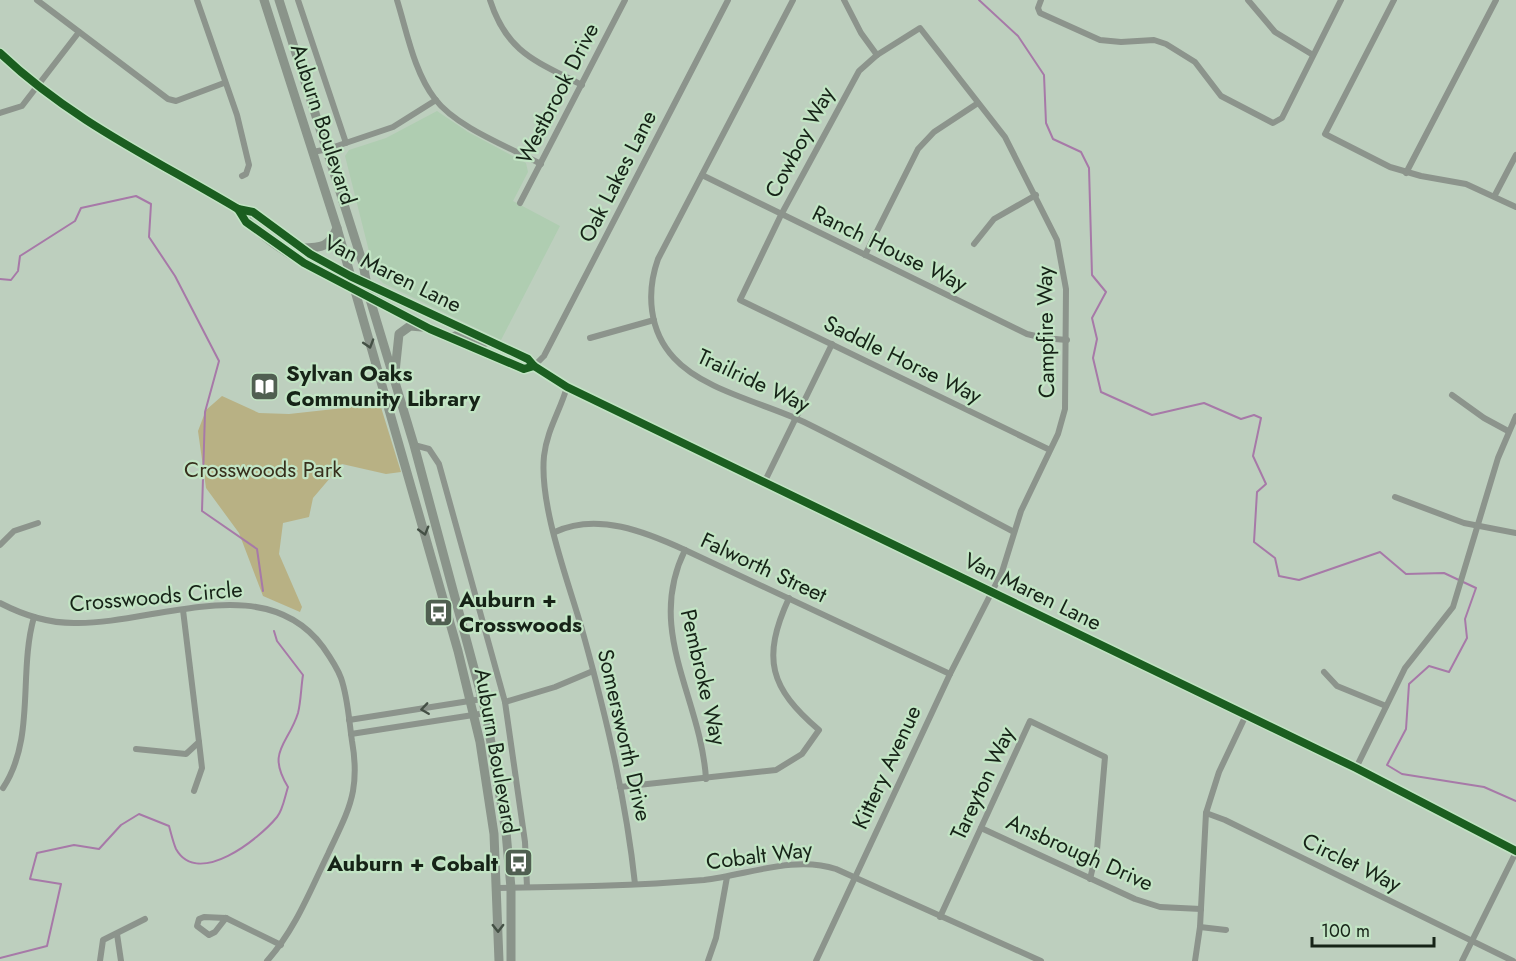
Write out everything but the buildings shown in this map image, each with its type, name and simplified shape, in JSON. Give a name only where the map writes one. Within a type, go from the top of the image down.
[{"type":"main road","name":"Auburn Boulevard","points":[[264,0],[337,228],[444,601],[470,702],[489,800],[498,888],[499,961]]},
{"type":"main road","name":"Auburn Boulevard","points":[[279,0],[328,150],[367,283],[414,445],[486,713],[499,782],[512,888],[511,961]]},
{"type":"main road","name":"Van Maren Lane","points":[[0,53],[38,86],[125,146],[238,209],[253,212],[302,248],[350,276],[528,359],[534,366],[567,387],[1356,768],[1516,851]]},
{"type":"main road","name":"Van Maren Lane","points":[[238,209],[246,222],[304,263],[450,338],[524,369],[534,366]]},
{"type":"main road","points":[[302,248],[322,248],[331,241],[337,228]]},
{"type":"main road","points":[[395,381],[399,334],[410,326],[430,329]]},
{"type":"street","points":[[37,0],[168,99],[176,100],[224,83]]},
{"type":"street","points":[[197,0],[224,83],[235,109],[249,165],[242,176]]},
{"type":"street","points":[[298,0],[346,143]]},
{"type":"street","points":[[397,0],[420,73],[436,100],[458,120],[541,164]]},
{"type":"street","points":[[490,0],[497,21],[514,45],[582,84]]},
{"type":"street","name":"Westbrook Drive","points":[[520,203],[625,0]]},
{"type":"street","name":"Oak Lakes Lane","points":[[534,366],[546,354],[728,0]]},
{"type":"street","name":"Trailride Way","points":[[793,0],[654,272],[651,300],[654,320],[669,351],[697,377],[796,419],[1014,532]]},
{"type":"street","points":[[844,0],[861,33],[877,55]]},
{"type":"street","points":[[1041,0],[1038,8],[1040,13],[1091,37],[1110,42],[1154,40],[1174,48],[1194,62],[1221,96],[1273,123],[1282,118],[1341,0]]},
{"type":"street","points":[[1248,0],[1275,32],[1313,55]]},
{"type":"street","points":[[1394,0],[1325,134],[1406,173],[1466,184],[1496,195],[1516,207]]},
{"type":"street","points":[[1406,173],[1496,0]]},
{"type":"street","name":"Cowboy Way","points":[[740,300],[846,90],[859,71],[877,55],[920,28]]},
{"type":"street","name":"Campfire Way","points":[[920,28],[1012,148],[1053,231],[1062,257],[1066,289],[1065,410],[1050,450],[1020,511],[1011,548],[993,591]]},
{"type":"street","points":[[0,113],[22,106],[80,32]]},
{"type":"street","points":[[313,152],[328,150],[393,127],[436,100]]},
{"type":"street","points":[[866,255],[918,149],[934,132],[978,103]]},
{"type":"street","points":[[1496,195],[1516,155]]},
{"type":"street","name":"Ranch House Way","points":[[702,175],[1027,334],[1067,340]]},
{"type":"street","points":[[974,244],[994,219],[1036,195]]},
{"type":"street","name":"Saddle Horse Way","points":[[740,300],[1050,450]]},
{"type":"street","points":[[591,338],[654,320]]},
{"type":"street","points":[[450,338],[456,335],[482,344],[490,341]]},
{"type":"street","points":[[764,483],[832,344]]},
{"type":"street","name":"Somersworth Drive","points":[[567,387],[547,434],[544,458],[546,493],[593,671],[627,817],[634,884]]},
{"type":"street","points":[[1452,396],[1484,418],[1508,430]]},
{"type":"street","points":[[1356,768],[1405,668],[1445,619],[1459,590],[1508,430],[1516,416]]},
{"type":"street","points":[[414,445],[429,449],[439,464],[506,702],[524,831],[527,887]]},
{"type":"street","points":[[1395,497],[1477,526],[1516,533]]},
{"type":"street","points":[[0,545],[14,531],[38,523]]},
{"type":"street","name":"Falworth Street","points":[[555,532],[568,526],[623,528],[685,550],[950,674]]},
{"type":"street","name":"Pembroke Way","points":[[685,550],[673,579],[669,622],[702,748],[706,779]]},
{"type":"street","name":"Kittery Avenue","points":[[816,961],[950,674],[993,591]]},
{"type":"street","points":[[620,787],[764,772],[787,765],[802,754],[819,730],[788,700],[775,670],[777,631],[789,598]]},
{"type":"street","name":"Crosswoods Circle","points":[[0,603],[34,617],[76,623],[245,604],[281,613],[299,623],[316,637],[337,667],[344,688],[355,778],[351,801],[303,908],[267,961]]},
{"type":"street","points":[[183,610],[202,768],[194,791]]},
{"type":"street","points":[[3,788],[14,768],[22,741],[28,646],[34,617]]},
{"type":"street","points":[[506,702],[555,687],[593,671]]},
{"type":"street","points":[[1324,672],[1337,686],[1386,706]]},
{"type":"street","points":[[349,720],[482,699]]},
{"type":"street","points":[[351,734],[486,713]]},
{"type":"street","points":[[1195,961],[1200,927],[1206,813],[1219,772],[1246,715]]},
{"type":"street","name":"Tareyton Way","points":[[940,916],[1030,721],[1105,757],[1097,850],[1090,879]]},
{"type":"street","points":[[136,749],[186,754],[200,742]]},
{"type":"street","name":"Circlet Way","points":[[1206,813],[1225,820],[1513,961]]},
{"type":"street","name":"Ansbrough Drive","points":[[981,828],[1148,904],[1201,909]]},
{"type":"street","points":[[1462,961],[1516,851]]},
{"type":"street","name":"Cobalt Way","points":[[498,888],[634,884],[727,877],[813,863],[854,877],[1041,961]]},
{"type":"street","points":[[708,961],[716,938],[727,877]]},
{"type":"street","points":[[226,918],[280,945]]},
{"type":"street","points":[[100,961],[103,940],[145,919]]},
{"type":"street","points":[[1200,927],[1226,930]]},
{"type":"street","points":[[117,934],[121,961]]},
{"type":"shaded area","points":[[437,111],[468,132],[526,163],[528,172],[513,201],[560,226],[501,340],[383,283],[375,275],[345,156],[349,150],[386,138]]},
{"type":"green space","name":"Crosswoods Park","points":[[222,396],[259,413],[289,414],[380,404],[401,472],[386,474],[342,464],[313,498],[309,517],[283,523],[279,554],[302,607],[300,612],[263,596],[239,533],[206,488],[198,431],[206,410]]},
{"type":"waterway","points":[[979,0],[1018,36],[1044,75],[1046,123],[1053,139],[1081,152],[1089,168],[1092,275],[1106,292],[1092,318],[1097,339],[1093,358],[1101,392],[1152,415],[1204,403],[1241,419],[1254,415],[1261,418],[1253,456],[1266,484],[1257,492],[1254,542],[1275,558],[1279,576],[1299,580],[1380,552],[1406,574],[1444,573],[1476,588],[1465,619],[1467,638],[1449,672],[1429,666],[1409,684],[1406,729],[1387,765],[1402,774],[1484,787],[1516,801]]},
{"type":"waterway","points":[[0,279],[11,280],[18,271],[20,256],[75,221],[81,208],[136,196],[151,204],[149,237],[175,276],[219,361],[205,412],[202,511],[257,549],[263,591]]},
{"type":"waterway","points":[[0,958],[47,946],[61,884],[30,879],[37,853],[74,845],[99,849],[121,825],[139,814],[169,826],[176,849],[186,860],[199,864],[213,862],[243,847],[277,817],[288,787],[279,765],[279,756],[298,713],[303,675],[277,641],[274,631]]},
{"type":"cycle path","points":[[0,53],[27,77],[84,119],[238,209],[253,212],[310,254],[350,276],[528,359],[534,366],[567,387],[1356,768],[1516,851]]},
{"type":"cycle path","points":[[238,209],[246,222],[304,263],[430,329],[524,369],[534,366]]},
{"type":"place","name":"Sylvan Oaks Community Library","points":[[265,386]]},
{"type":"place","name":"Auburn + Crosswoods","points":[[438,612]]},
{"type":"place","name":"Auburn + Cobalt","points":[[519,863]]}]
